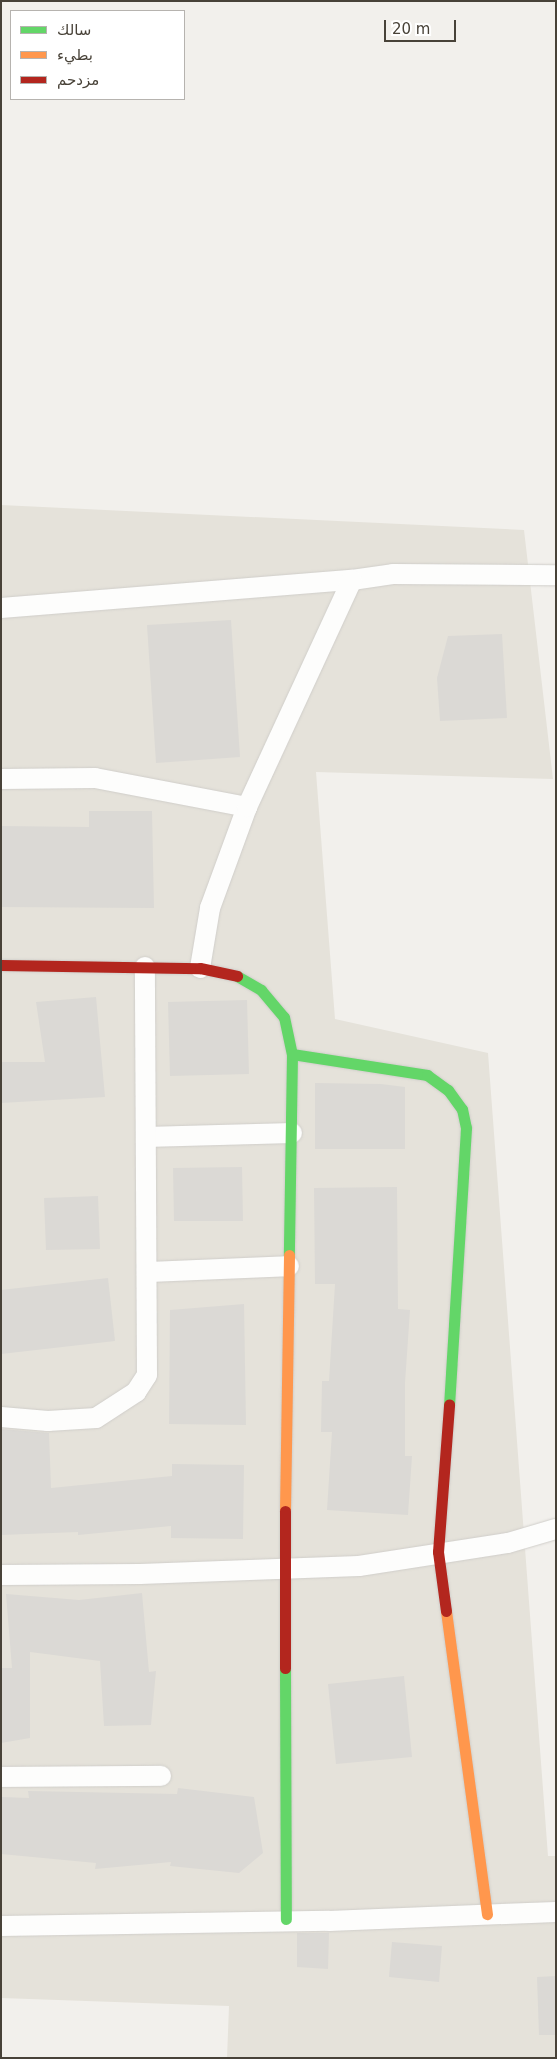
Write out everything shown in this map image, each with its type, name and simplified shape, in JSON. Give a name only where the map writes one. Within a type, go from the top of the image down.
[{"type":"street","points":[[1,608],[352,580],[393,574],[556,575]]},
{"type":"street","points":[[200,968],[210,908],[247,807],[352,580]]},
{"type":"street","points":[[1,779],[95,778],[247,807]]},
{"type":"street","points":[[1,965],[200,968],[235,975],[261,990],[284,1016],[292,1054],[284,1570],[286,1919]]},
{"type":"street","points":[[1,1417],[48,1422],[96,1418],[136,1392],[147,1375],[145,967]]},
{"type":"street","points":[[292,1054],[427,1075],[448,1090],[462,1109],[466,1128],[454,1340],[438,1552],[487,1914]]},
{"type":"street","points":[[146,1137],[292,1133]]},
{"type":"street","points":[[147,1272],[289,1266]]},
{"type":"street","points":[[1,1575],[284,1570],[359,1566],[438,1552],[508,1543],[556,1529]]},
{"type":"street","points":[[1,1778],[161,1776]]},
{"type":"street","points":[[1,1926],[286,1919],[329,1921],[556,1912]]},
{"type":"shaded area","points":[[1,505],[524,530],[553,779],[316,772],[335,1019],[488,1053],[548,1856],[556,1856],[556,2058],[227,2058],[229,2006],[1,1998]]},
{"type":"building","points":[[231,620],[240,757],[156,763],[147,625]]},
{"type":"building","points":[[502,634],[507,718],[440,721],[437,678],[448,636]]},
{"type":"building","points":[[89,811],[152,811],[154,908],[1,907],[1,826],[89,827]]},
{"type":"building","points":[[96,997],[105,1097],[1,1103],[1,1062],[45,1062],[36,1002]]},
{"type":"building","points":[[247,1000],[249,1074],[170,1076],[168,1002]]},
{"type":"building","points":[[315,1083],[381,1084],[405,1087],[405,1149],[315,1149]]},
{"type":"building","points":[[242,1167],[243,1221],[174,1221],[173,1168]]},
{"type":"building","points":[[397,1187],[398,1309],[410,1310],[405,1383],[405,1456],[412,1456],[408,1515],[327,1510],[332,1432],[321,1432],[322,1381],[329,1381],[335,1284],[315,1284],[314,1188]]},
{"type":"building","points":[[98,1196],[100,1249],[46,1250],[44,1198]]},
{"type":"building","points":[[108,1278],[115,1341],[1,1354],[1,1290]]},
{"type":"building","points":[[244,1304],[246,1425],[169,1424],[170,1310]]},
{"type":"building","points":[[1,1429],[49,1433],[51,1488],[172,1476],[172,1464],[244,1465],[243,1539],[171,1538],[171,1526],[78,1535],[78,1532],[1,1535]]},
{"type":"building","points":[[142,1593],[149,1672],[156,1671],[151,1725],[104,1726],[100,1661],[30,1652],[30,1738],[1,1743],[1,1668],[12,1668],[6,1594],[79,1600]]},
{"type":"building","points":[[404,1676],[412,1757],[336,1764],[328,1684]]},
{"type":"building","points":[[178,1788],[254,1797],[263,1853],[239,1873],[170,1866],[171,1862],[95,1869],[96,1863],[1,1854],[1,1797],[29,1798],[28,1791],[177,1794]]},
{"type":"building","points":[[297,1933],[329,1933],[328,1969],[297,1967]]},
{"type":"building","points":[[392,1942],[442,1946],[439,1982],[389,1977]]},
{"type":"building","points":[[556,1976],[556,2035],[539,2035],[537,1977]]},
{"type":"traffic: fast","points":[[237,976],[261,990],[284,1017],[292,1054],[289,1255]]},
{"type":"traffic: fast","points":[[292,1054],[427,1075],[448,1090],[462,1109],[466,1128],[449,1404]]},
{"type":"traffic: fast","points":[[285,1668],[286,1919]]},
{"type":"traffic: slow","points":[[285,1511],[289,1255]]},
{"type":"traffic: slow","points":[[446,1611],[487,1914]]},
{"type":"traffic: jam","points":[[1,965],[200,968],[237,976]]},
{"type":"traffic: jam","points":[[446,1611],[438,1552],[449,1404]]},
{"type":"traffic: jam","points":[[285,1511],[285,1668]]}]
